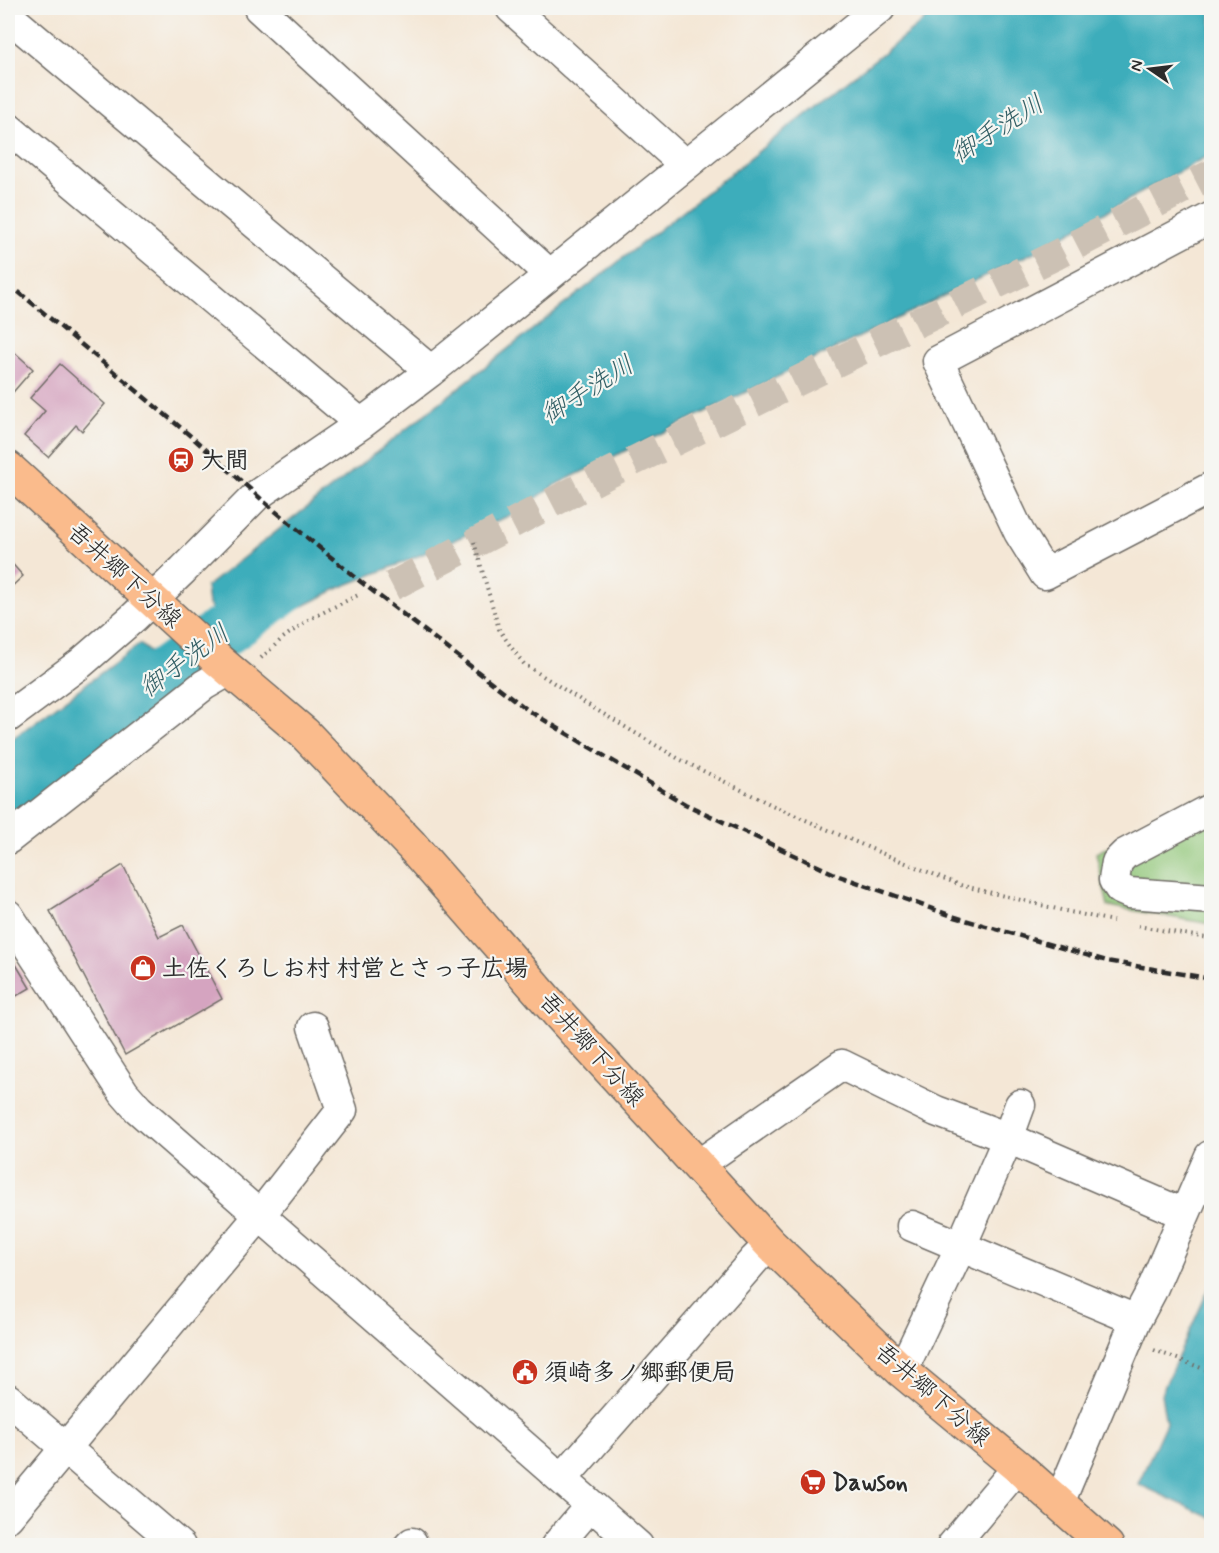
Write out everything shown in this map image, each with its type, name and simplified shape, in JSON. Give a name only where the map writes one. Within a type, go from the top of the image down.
[{"type":"main road","name":"吾井郷下分線","points":[[8,468],[158,606],[236,664],[304,733],[411,844],[557,1012],[770,1244],[902,1371],[1018,1467],[1107,1545]]},
{"type":"street","points":[[259,8],[549,274]]},
{"type":"street","points":[[511,8],[685,165]]},
{"type":"street","points":[[8,717],[158,606],[257,495],[361,424],[431,371],[879,8]]},
{"type":"street","points":[[8,16],[431,371]]},
{"type":"street","points":[[8,128],[361,424]]},
{"type":"street","points":[[1212,217],[938,361],[1019,532],[1045,574],[1212,487]]},
{"type":"street","points":[[8,839],[204,685],[236,664]]},
{"type":"street","points":[[1212,808],[1125,854],[1117,862],[1114,880],[1128,893],[1212,899]]},
{"type":"street","points":[[8,915],[124,1093],[138,1109],[638,1545]]},
{"type":"street","points":[[8,1517],[260,1215],[342,1110],[313,1027]]},
{"type":"street","points":[[698,1165],[842,1065],[936,1111],[1008,1138],[1184,1214]]},
{"type":"street","points":[[902,1371],[961,1246],[1008,1138],[1020,1104]]},
{"type":"street","points":[[1059,1503],[1136,1320],[1151,1292],[1210,1156]]},
{"type":"street","points":[[912,1226],[1136,1320]]},
{"type":"street","points":[[562,1479],[770,1244]]},
{"type":"street","points":[[8,1399],[180,1545]]},
{"type":"street","points":[[952,1545],[1018,1467]]},
{"type":"street","points":[[556,1545],[591,1505]]},
{"type":"path","points":[[474,542],[499,629],[524,664],[679,759],[774,806],[960,885],[1118,922]]},
{"type":"path","points":[[236,664],[283,638],[308,620],[360,594]]},
{"type":"path","points":[[1130,924],[1212,939]]},
{"type":"path","points":[[1150,1349],[1212,1372]]},
{"type":"green space","points":[[1211,796],[1211,924],[1108,906],[1096,853]]},
{"type":"water","points":[[940,8],[1211,8],[1211,154],[1034,252],[557,484],[513,514],[341,587],[242,637],[208,605],[206,587]]},
{"type":"water","points":[[140,644],[183,682],[8,814],[8,742]]},
{"type":"water","points":[[1211,1284],[1211,1517],[1138,1484],[1166,1423],[1161,1394]]},
{"type":"building","points":[[10,348],[33,369],[8,398],[8,352]]},
{"type":"building","points":[[60,364],[105,404],[82,431],[76,425],[48,457],[24,436],[45,411],[30,398]]},
{"type":"building","points":[[8,559],[23,576],[8,590]]},
{"type":"building","name":"土佐くろしお村 村営とさっ子広場","points":[[123,865],[159,937],[183,925],[222,999],[125,1055],[50,911]]},
{"type":"building","points":[[8,951],[30,988],[8,1001]]},
{"type":"waterway","name":"御手洗川","points":[[8,798],[38,777],[165,673],[288,585]]},
{"type":"tunnel","points":[[392,586],[609,473],[1056,255],[1212,174]]},
{"type":"railway","points":[[8,283],[361,582],[529,711],[685,804],[839,876],[955,917],[1107,961],[1212,979]]},
{"type":"place","name":"大間","points":[[181,460]]},
{"type":"place","name":"土佐くろしお村 村営とさっ子広場","points":[[143,968]]},
{"type":"place","name":"須崎多ノ郷郵便局","points":[[525,1372]]},
{"type":"place","name":"Dawson","points":[[813,1482]]}]
